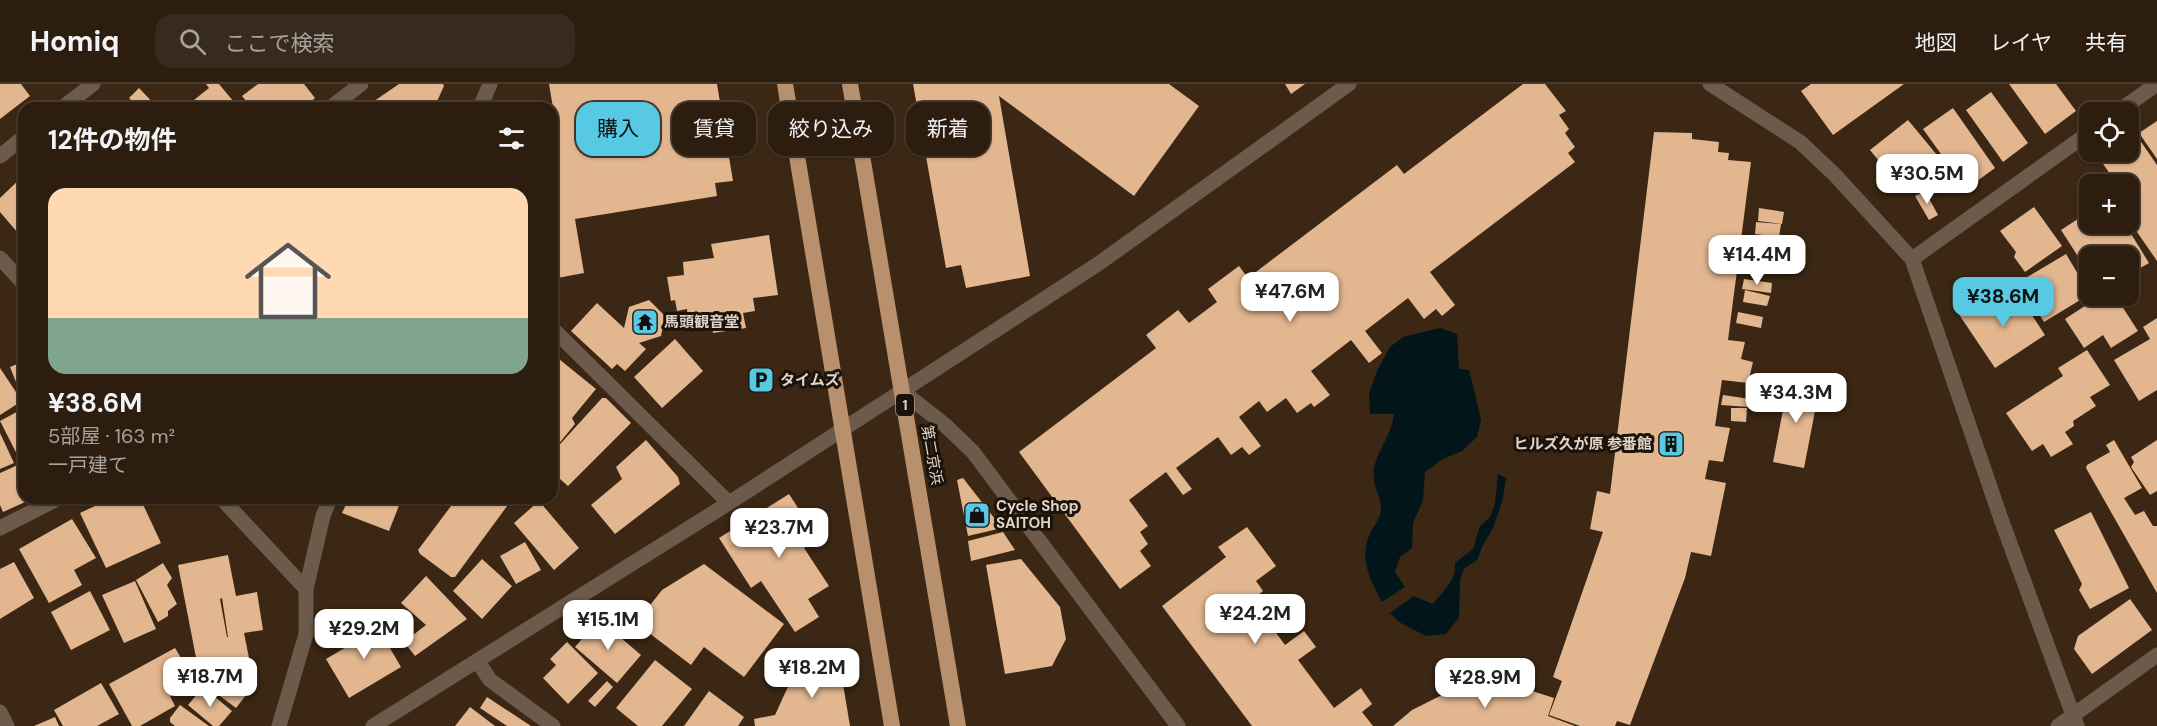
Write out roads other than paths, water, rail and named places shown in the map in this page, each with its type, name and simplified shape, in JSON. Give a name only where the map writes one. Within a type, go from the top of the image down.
[{"type":"highway","points":[[785,84],[892,726]]},
{"type":"highway","name":"第二京浜","points":[[850,84],[958,726]]},
{"type":"street","points":[[70,102],[93,84]]},
{"type":"street","points":[[338,102],[362,84]]},
{"type":"street","points":[[482,102],[490,84]]},
{"type":"street","points":[[373,726],[729,503],[1098,264],[1349,84]]},
{"type":"street","points":[[1710,84],[1800,142],[1835,175],[1912,259],[2001,519],[2075,721]]},
{"type":"street","points":[[2131,102],[2157,84]]},
{"type":"street","points":[[1912,259],[2079,140]]},
{"type":"street","points":[[0,156],[18,142]]},
{"type":"street","points":[[0,258],[18,278]]},
{"type":"street","points":[[558,334],[729,503]]},
{"type":"street","points":[[903,392],[973,452],[1178,726]]},
{"type":"street","points":[[0,528],[47,504]]},
{"type":"street","points":[[227,504],[306,589]]},
{"type":"street","points":[[279,726],[306,634],[306,589],[328,504]]},
{"type":"street","points":[[2058,726],[2075,721],[2157,655]]},
{"type":"street","points":[[478,662],[489,680],[553,726]]},
{"type":"street","points":[[0,712],[7,726]]},
{"type":"place","name":"馬頭観音堂","points":[[645,322]]},
{"type":"place","name":"タイムズ","points":[[761,380]]},
{"type":"place","name":"ヒルズ久が原 参番館","points":[[1671,444]]},
{"type":"place","name":"Cycle Shop SAITOH","points":[[977,515]]}]
